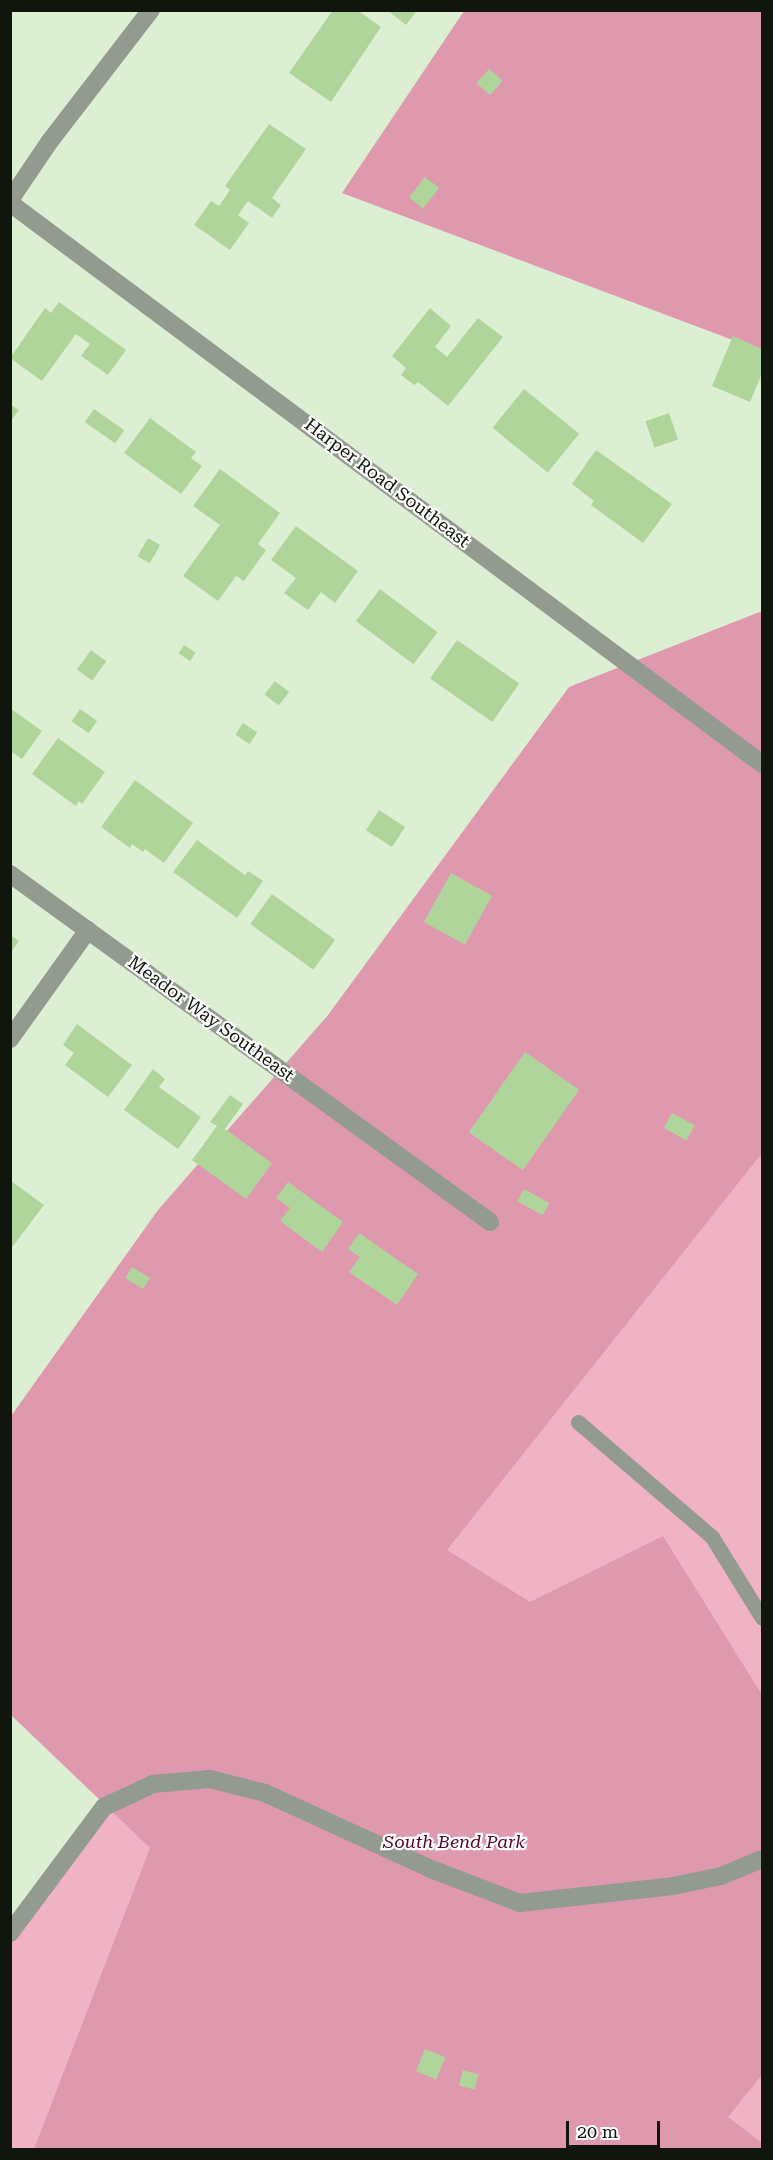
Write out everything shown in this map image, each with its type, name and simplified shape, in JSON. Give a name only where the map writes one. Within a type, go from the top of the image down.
[{"type":"street","points":[[10,201],[50,141],[151,10]]},
{"type":"street","name":"Harper Road Southeast","points":[[10,201],[762,764]]},
{"type":"street","name":"Meador Way Southeast","points":[[10,874],[490,1222]]},
{"type":"street","points":[[10,1039],[88,930]]},
{"type":"street","points":[[10,1933],[104,1808],[153,1784],[210,1779],[265,1793],[430,1869],[520,1903],[673,1886],[721,1876],[762,1859]]},
{"type":"lane","points":[[578,1422],[712,1537],[762,1618]]},
{"type":"green space","points":[[464,11],[762,11],[762,351],[342,193]]},
{"type":"green space","points":[[762,611],[762,1153],[447,1550],[530,1602],[663,1536],[762,1695],[762,2075],[728,2117],[762,2143],[762,2149],[34,2149],[150,1848],[11,1715],[11,1416],[158,1210],[328,1015],[569,687]]},
{"type":"green space","name":"South Bend Park","points":[[762,857],[762,2149],[11,2149],[10,1933]]},
{"type":"building","points":[[333,10],[357,10],[381,27],[331,102],[289,73]]},
{"type":"building","points":[[387,10],[414,10],[416,12],[406,25]]},
{"type":"building","points":[[489,69],[503,81],[490,95],[477,83]]},
{"type":"building","points":[[269,124],[306,149],[272,198],[281,205],[272,218],[248,201],[238,215],[249,223],[230,250],[194,225],[211,201],[219,206],[230,190],[225,186]]},
{"type":"building","points":[[425,177],[439,188],[423,209],[409,197]]},
{"type":"building","points":[[59,302],[126,350],[108,375],[81,356],[90,344],[76,334],[42,381],[10,358],[45,308],[51,313]]},
{"type":"building","points":[[430,308],[451,326],[435,347],[447,357],[478,318],[503,337],[448,406],[418,382],[414,385],[401,375],[406,368],[392,356]]},
{"type":"building","points":[[733,336],[762,349],[762,373],[750,402],[712,386]]},
{"type":"building","points":[[524,389],[579,434],[548,473],[493,428]]},
{"type":"building","points":[[10,404],[19,410],[10,422]]},
{"type":"building","points":[[94,409],[124,430],[115,443],[85,422]]},
{"type":"building","points":[[669,413],[678,439],[654,448],[645,421]]},
{"type":"building","points":[[150,418],[196,452],[191,458],[202,466],[181,494],[124,453]]},
{"type":"building","points":[[596,450],[672,504],[643,543],[591,505],[594,501],[572,484]]},
{"type":"building","points":[[220,469],[280,513],[258,544],[266,550],[244,581],[236,576],[218,601],[183,576],[220,525],[193,506]]},
{"type":"building","points":[[296,526],[358,571],[335,603],[321,592],[308,610],[284,593],[296,578],[271,560]]},
{"type":"building","points":[[148,538],[160,545],[150,563],[138,556]]},
{"type":"building","points":[[380,589],[438,632],[413,664],[356,621]]},
{"type":"building","points":[[457,640],[519,684],[492,722],[430,679]]},
{"type":"building","points":[[184,645],[196,653],[190,661],[178,653]]},
{"type":"building","points":[[91,650],[106,661],[92,681],[77,669]]},
{"type":"building","points":[[275,681],[289,692],[279,705],[265,694]]},
{"type":"building","points":[[10,708],[42,731],[22,759],[10,751]]},
{"type":"building","points":[[80,709],[97,721],[89,733],[71,721]]},
{"type":"building","points":[[243,723],[257,732],[250,744],[235,735]]},
{"type":"building","points":[[58,738],[105,772],[82,804],[79,801],[76,806],[32,774]]},
{"type":"building","points":[[135,780],[193,823],[164,863],[145,849],[143,852],[132,844],[130,848],[101,827]]},
{"type":"building","points":[[379,810],[405,827],[392,847],[366,830]]},
{"type":"building","points":[[197,840],[245,875],[248,871],[263,881],[237,918],[173,872]]},
{"type":"building","points":[[451,873],[492,896],[465,945],[424,922]]},
{"type":"building","points":[[272,894],[335,940],[313,970],[250,924]]},
{"type":"building","points":[[10,935],[19,941],[10,953]]},
{"type":"building","points":[[77,1024],[132,1065],[108,1097],[65,1065],[74,1053],[63,1045]]},
{"type":"building","points":[[525,1052],[579,1090],[523,1170],[469,1132]]},
{"type":"building","points":[[153,1069],[165,1079],[159,1087],[201,1117],[178,1149],[124,1110]]},
{"type":"building","points":[[230,1095],[243,1104],[225,1129],[272,1163],[246,1199],[192,1160],[217,1126],[210,1122]]},
{"type":"building","points":[[672,1113],[695,1126],[686,1140],[664,1128]]},
{"type":"building","points":[[11,1181],[44,1205],[10,1250],[10,1183]]},
{"type":"building","points":[[288,1182],[343,1222],[322,1252],[280,1221],[290,1208],[276,1198]]},
{"type":"building","points":[[524,1189],[549,1203],[543,1215],[517,1201]]},
{"type":"building","points":[[359,1233],[418,1274],[397,1305],[349,1272],[360,1257],[348,1249]]},
{"type":"building","points":[[132,1267],[150,1278],[143,1289],[125,1278]]},
{"type":"building","points":[[425,2049],[445,2057],[436,2079],[416,2071]]},
{"type":"building","points":[[463,2070],[478,2074],[474,2090],[459,2085]]}]
